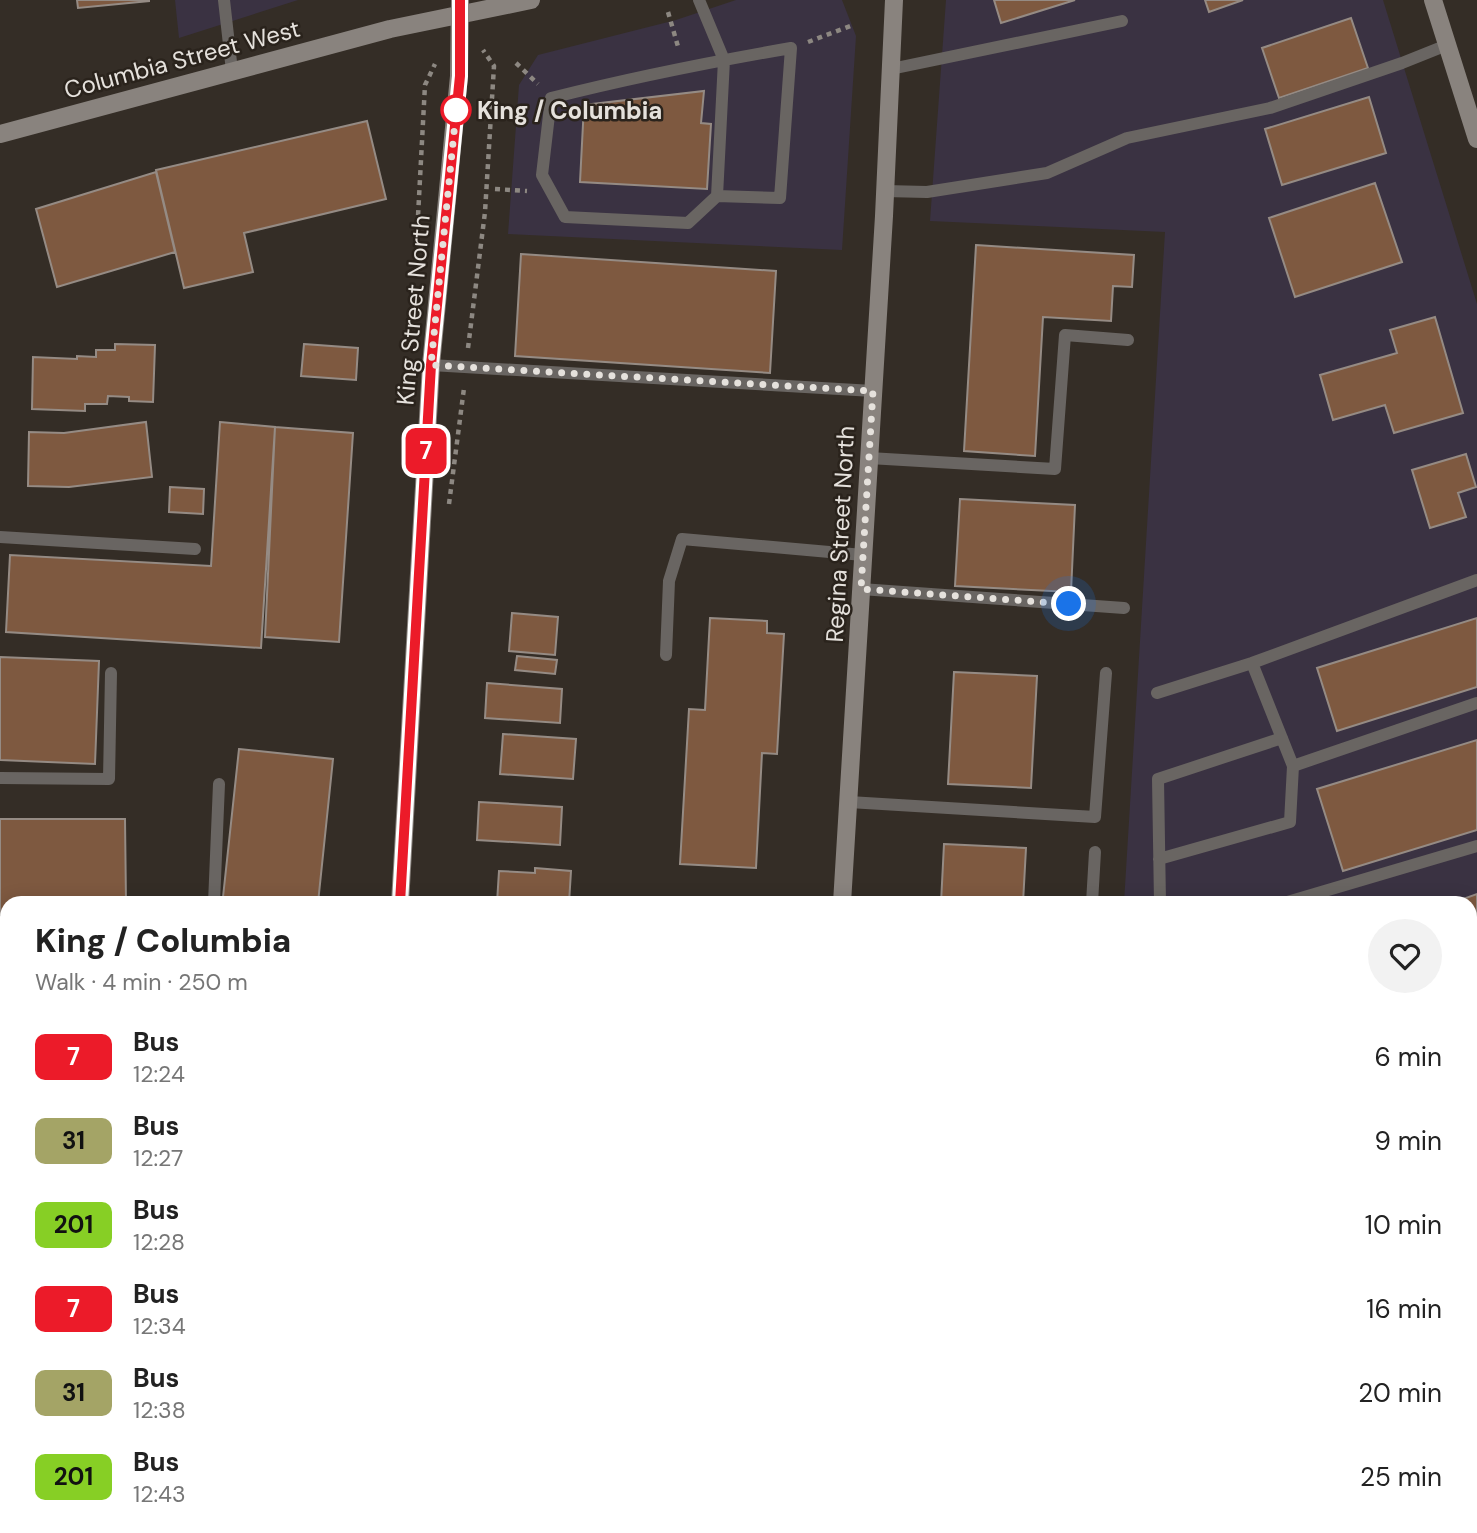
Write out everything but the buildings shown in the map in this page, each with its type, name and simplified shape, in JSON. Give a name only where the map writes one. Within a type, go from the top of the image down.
[{"type":"main road","name":"Columbia Street West","points":[[0,134],[460,8],[531,0]]},
{"type":"main road","name":"Regina Street North","points":[[842,896],[894,0]]},
{"type":"main road","points":[[1433,0],[1477,139]]},
{"type":"main road","name":"King Street North","points":[[400,896],[431,365],[460,76],[460,8]]},
{"type":"lane","points":[[223,0],[232,71]]},
{"type":"lane","points":[[699,0],[724,60],[717,195],[688,223],[565,217],[542,175],[551,98],[685,68],[724,60],[791,48],[780,198],[717,195]]},
{"type":"lane","points":[[891,69],[1122,21]]},
{"type":"lane","points":[[885,191],[926,192],[1047,173],[1127,138],[1270,108],[1447,45]]},
{"type":"lane","points":[[869,458],[1055,468],[1065,335],[1128,340]]},
{"type":"lane","points":[[431,365],[873,391]]},
{"type":"lane","points":[[0,537],[195,549]]},
{"type":"lane","points":[[666,655],[669,582],[682,539],[863,555]]},
{"type":"lane","points":[[1157,693],[1252,663],[1477,580]]},
{"type":"lane","points":[[861,589],[1124,608]]},
{"type":"lane","points":[[1159,859],[1290,822],[1293,766],[1252,663]]},
{"type":"lane","points":[[0,778],[109,779],[111,673]]},
{"type":"lane","points":[[849,802],[1095,817],[1107,673]]},
{"type":"lane","points":[[1293,766],[1477,703]]},
{"type":"lane","points":[[1160,896],[1158,779],[1282,738]]},
{"type":"lane","points":[[214,896],[219,784]]},
{"type":"lane","points":[[1308,896],[1477,846]]},
{"type":"lane","points":[[1093,896],[1096,852]]},
{"type":"path","points":[[449,508],[485,212],[494,66],[460,8]]},
{"type":"path","points":[[668,12],[685,68]]},
{"type":"path","points":[[791,48],[853,25]]},
{"type":"path","points":[[516,63],[556,96]]},
{"type":"path","points":[[495,189],[532,192],[548,186]]},
{"type":"shaded area","points":[[175,0],[298,0],[179,38]]},
{"type":"shaded area","points":[[736,0],[842,0],[856,36],[842,250],[508,234],[519,85],[538,55],[676,20]]},
{"type":"shaded area","points":[[946,0],[1383,0],[1477,304],[1477,896],[1124,896],[1165,232],[930,221]]},
{"type":"bus line","name":"7","points":[[400,896],[431,365],[460,76],[460,0]]},
{"type":"place","name":"King / Columbia","points":[[456,110]]},
{"type":"route","points":[[456,110],[457,102],[431,365],[873,391],[861,589],[1069,604]]}]
